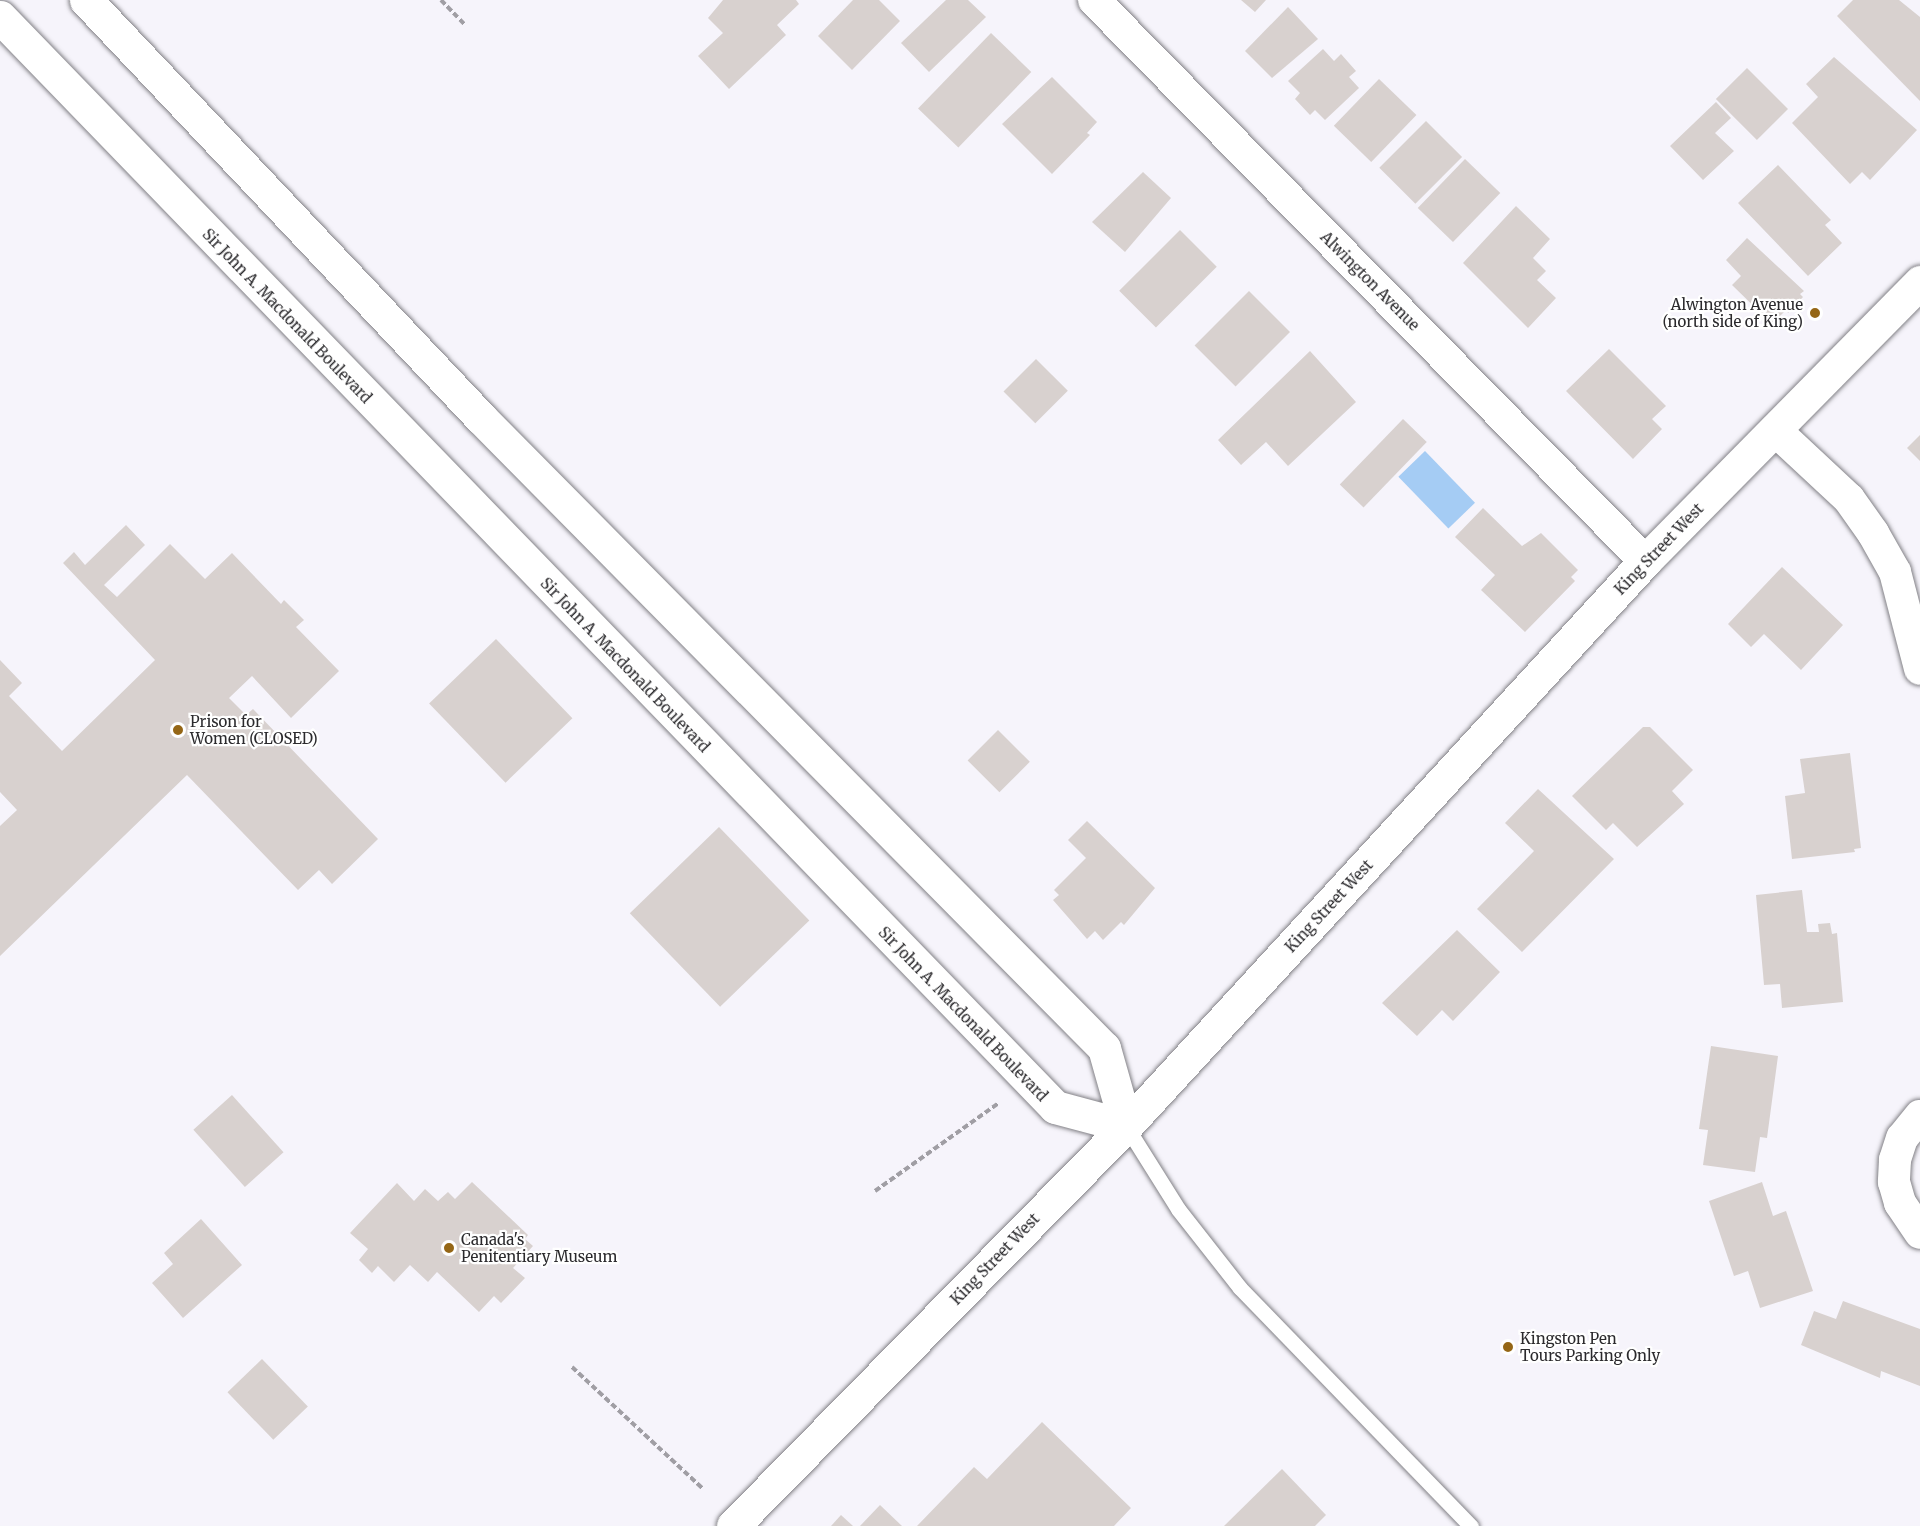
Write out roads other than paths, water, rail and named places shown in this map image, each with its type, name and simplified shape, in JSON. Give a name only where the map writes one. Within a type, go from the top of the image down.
[{"type":"main road","points":[[86,0],[481,418],[1104,1048],[1126,1126]]},
{"type":"main road","name":"Sir John A. Macdonald Boulevard","points":[[0,17],[1054,1107],[1126,1126]]},
{"type":"main road","name":"King Street West","points":[[734,1526],[1126,1126],[1645,561],[1920,282]]},
{"type":"street","name":"Alwington Avenue","points":[[1094,0],[1645,561]]},
{"type":"street","points":[[1775,430],[1849,499],[1873,533],[1894,572],[1920,669]]},
{"type":"street","points":[[1920,1116],[1902,1138],[1894,1160],[1894,1182],[1900,1203],[1920,1233]]},
{"type":"lane","points":[[1126,1126],[1178,1209],[1240,1288],[1471,1526]]},
{"type":"water","points":[[1425,451],[1475,503],[1448,528],[1398,477]]},
{"type":"place","name":"Alwington Avenue (north side of King)","points":[[1815,313]]},
{"type":"place","name":"Prison for Women (CLOSED)","points":[[178,730]]},
{"type":"place","name":"Canada's Penitentiary Museum","points":[[449,1248]]},
{"type":"place","name":"Kingston Pen Tours Parking Only","points":[[1508,1347]]}]
